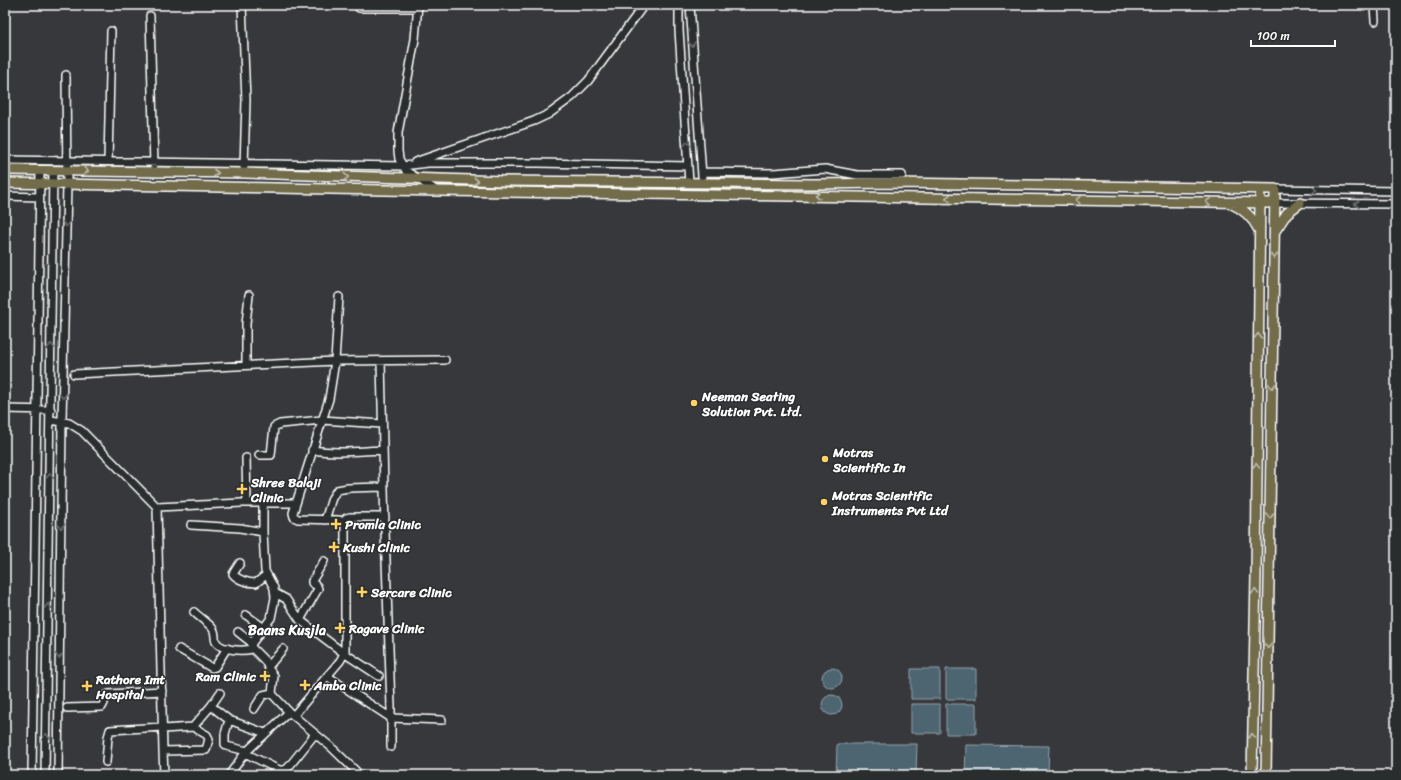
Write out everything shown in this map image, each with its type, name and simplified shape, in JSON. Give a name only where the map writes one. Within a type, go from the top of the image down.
[{"type":"main road","points":[[5,170],[244,173],[459,180],[689,183],[897,183],[1274,189],[1266,775]]},
{"type":"main road","points":[[459,180],[459,190]]},
{"type":"main road","points":[[5,183],[1275,203]]},
{"type":"main road","points":[[897,183],[897,197]]},
{"type":"main road","points":[[1252,775],[1260,189]]},
{"type":"main road","points":[[1228,202],[1239,207],[1255,223],[1260,231]]},
{"type":"main road","points":[[1274,232],[1288,213],[1300,203]]},
{"type":"street","points":[[242,5],[246,100],[244,173]]},
{"type":"street","points":[[357,5],[359,8],[418,7],[415,39],[398,134],[398,151],[403,166],[409,174],[420,179],[437,191]]},
{"type":"street","points":[[403,166],[534,121],[549,114],[572,97],[588,81],[644,5]]},
{"type":"street","points":[[679,5],[679,30],[689,183]]},
{"type":"street","points":[[690,5],[702,183]]},
{"type":"street","points":[[1374,5],[1375,21]]},
{"type":"street","points":[[150,16],[154,172]]},
{"type":"street","points":[[108,162],[111,31]]},
{"type":"street","points":[[58,775],[62,421],[67,184],[66,75]]},
{"type":"street","points":[[5,160],[403,166],[428,163],[538,163],[688,166]]},
{"type":"street","points":[[702,172],[773,173],[825,169],[857,174],[902,175]]},
{"type":"street","points":[[32,775],[40,170]]},
{"type":"street","points":[[45,775],[51,420],[53,171]]},
{"type":"street","points":[[1274,189],[1396,191]]},
{"type":"street","points":[[5,196],[39,197]]},
{"type":"street","points":[[1275,203],[1396,204]]},
{"type":"street","points":[[246,366],[246,324],[249,295]]},
{"type":"street","points":[[339,297],[335,361],[329,399],[293,513],[295,518],[298,519],[344,521]]},
{"type":"street","points":[[74,374],[335,361],[445,360]]},
{"type":"street","points":[[382,361],[384,517],[391,747]]},
{"type":"street","points":[[5,409],[51,410]]},
{"type":"street","points":[[51,420],[72,424],[82,431],[158,507],[164,775]]},
{"type":"street","points":[[259,455],[271,455],[274,427],[280,424],[322,420],[382,424]]},
{"type":"street","points":[[312,450],[345,453],[354,451],[383,450]]},
{"type":"street","points":[[246,458],[247,503]]},
{"type":"street","points":[[325,520],[332,498],[337,490],[348,488],[384,487]]},
{"type":"street","points":[[158,507],[247,503],[295,503]]},
{"type":"street","points":[[194,612],[213,629],[216,642],[226,648],[239,651],[252,646],[271,618],[275,593],[274,588],[266,575],[263,532],[263,503]]},
{"type":"street","points":[[229,775],[246,752],[265,733],[291,713],[340,661],[345,652],[344,521],[350,516],[384,517]]},
{"type":"street","points":[[191,525],[240,528],[263,532]]},
{"type":"street","points":[[300,620],[318,589],[312,581],[324,561]]},
{"type":"street","points":[[240,563],[233,574],[236,577],[247,582],[256,583],[266,575]]},
{"type":"street","points":[[275,593],[286,599],[300,620],[379,676]]},
{"type":"street","points":[[246,615],[264,628]]},
{"type":"street","points":[[238,632],[266,661],[275,677],[272,694]]},
{"type":"street","points":[[179,649],[212,668],[215,667],[226,648]]},
{"type":"street","points":[[268,667],[283,649]]},
{"type":"street","points":[[327,676],[391,718],[442,720]]},
{"type":"street","points":[[67,708],[102,707],[105,696],[109,694],[162,691]]},
{"type":"street","points":[[193,727],[220,693]]},
{"type":"street","points":[[254,709],[262,695],[272,694]]},
{"type":"street","points":[[272,694],[360,775]]},
{"type":"street","points":[[211,706],[228,720],[265,733]]},
{"type":"street","points":[[228,720],[225,734],[225,744],[246,752],[279,770],[287,769],[315,734]]},
{"type":"street","points":[[106,762],[110,730],[193,727],[208,736],[209,739],[206,750],[163,751]]},
{"type":"water","points":[[832,668],[839,671],[842,678],[839,685],[832,688],[825,685],[822,678],[825,671]]},
{"type":"water","points":[[911,669],[940,669],[940,699],[911,699]]},
{"type":"water","points":[[946,669],[976,669],[976,699],[946,699]]},
{"type":"water","points":[[832,695],[839,698],[842,705],[839,712],[832,715],[825,712],[822,705],[825,698]]},
{"type":"water","points":[[911,704],[940,704],[940,733],[911,733]]},
{"type":"water","points":[[946,704],[976,704],[976,734],[946,734]]},
{"type":"water","points":[[837,744],[917,744],[916,775],[836,775]]},
{"type":"water","points":[[966,745],[1049,746],[1048,775],[965,775]]},
{"type":"place","name":"Neeman Seating Solution Pvt. Ltd.","points":[[694,403]]},
{"type":"place","name":"Motras Scientific In","points":[[825,459]]},
{"type":"place","name":"Shree Balaji Clinic","points":[[242,489]]},
{"type":"place","name":"Motras Scientific Instruments Pvt Ltd","points":[[824,502]]},
{"type":"place","name":"Promla Clinic","points":[[336,524]]},
{"type":"place","name":"Kushi Clinic","points":[[334,547]]},
{"type":"place","name":"Sercare Clinic","points":[[362,592]]},
{"type":"place","name":"Ragave Clinic","points":[[340,628]]},
{"type":"place","name":"Ram Clinic","points":[[265,676]]},
{"type":"place","name":"Amba Clinic","points":[[305,685]]},
{"type":"place","name":"Rathore Imt Hospital","points":[[87,686]]},
{"type":"district","name":"Baans Kusjla","points":[[287,630]]}]
